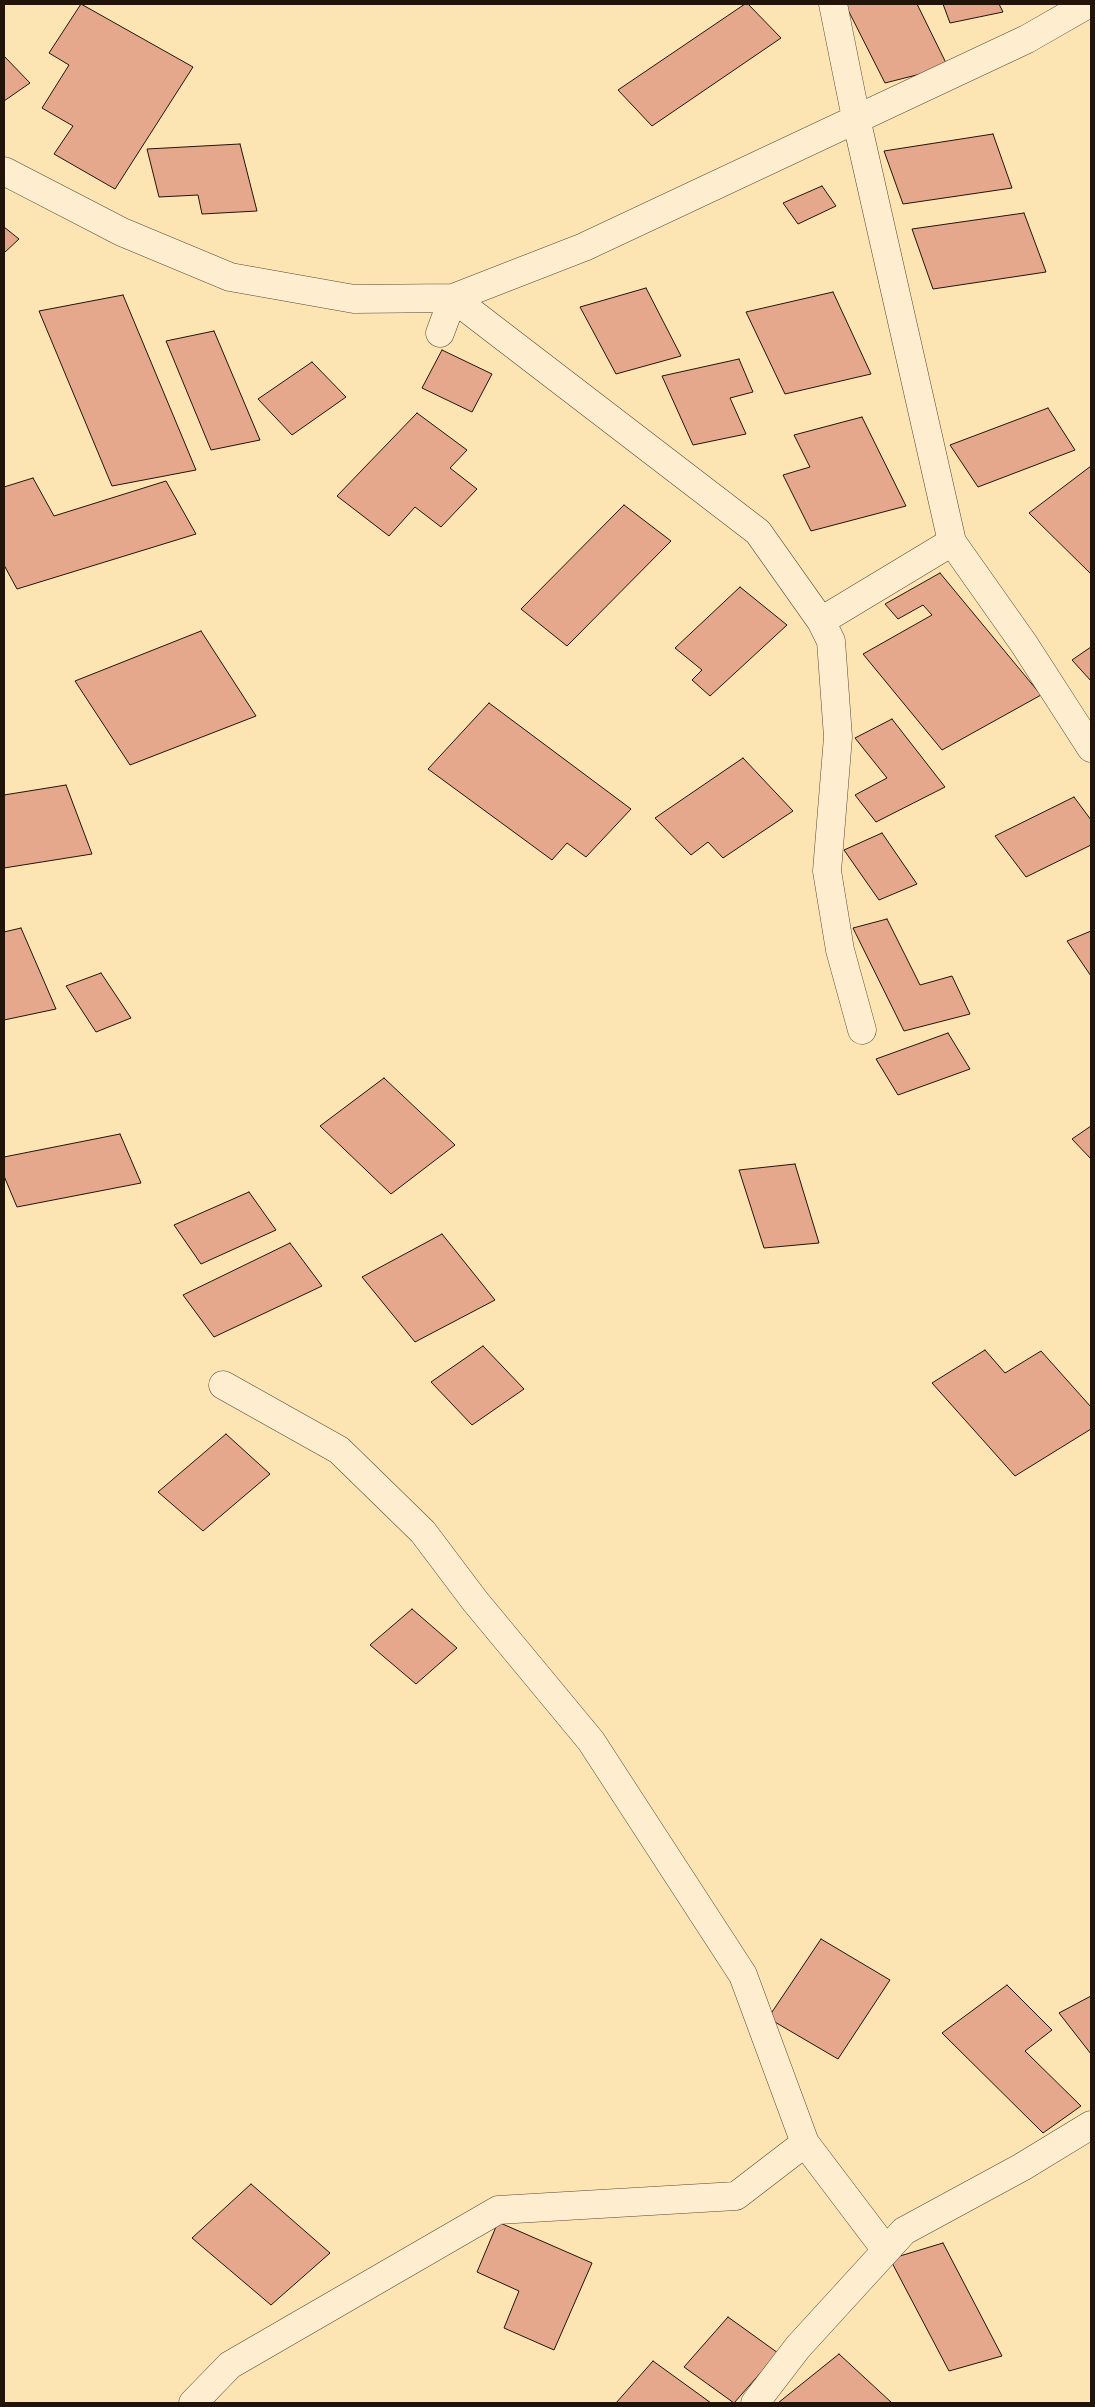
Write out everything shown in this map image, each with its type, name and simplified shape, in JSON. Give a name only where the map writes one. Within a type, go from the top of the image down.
[{"type":"street","points":[[833,4],[856,118],[952,542],[1024,644],[1091,748]]},
{"type":"street","points":[[4,171],[122,232],[230,278],[354,299],[453,298],[584,247],[1026,39],[1088,4]]},
{"type":"street","points":[[440,333],[453,298]]},
{"type":"street","points":[[453,298],[758,532],[822,621],[831,642],[838,737],[828,871],[840,950],[862,1030]]},
{"type":"street","points":[[822,621],[952,542]]},
{"type":"street","points":[[223,1385],[340,1450],[423,1532],[475,1601],[591,1740],[743,1975],[805,2143],[886,2250]]},
{"type":"street","points":[[756,2403],[798,2347],[904,2231],[1022,2167],[1091,2125]]},
{"type":"street","points":[[193,2403],[230,2365],[498,2210],[736,2196],[805,2143]]},
{"type":"building","points":[[81,4],[193,67],[115,189],[54,154],[73,126],[42,108],[69,65],[49,53]]},
{"type":"building","points":[[745,4],[748,4],[781,38],[652,126],[618,90]]},
{"type":"building","points":[[845,4],[917,4],[948,67],[885,83]]},
{"type":"building","points":[[943,4],[999,4],[1003,12],[950,23]]},
{"type":"building","points":[[4,56],[30,83],[4,101]]},
{"type":"building","points":[[993,134],[1012,188],[903,204],[884,151]]},
{"type":"building","points":[[240,144],[257,211],[202,214],[198,195],[159,197],[147,149]]},
{"type":"building","points":[[822,186],[836,206],[798,224],[783,203]]},
{"type":"building","points":[[1024,213],[1046,272],[933,289],[912,229]]},
{"type":"building","points":[[4,227],[19,239],[4,253]]},
{"type":"building","points":[[646,288],[681,356],[616,374],[580,307]]},
{"type":"building","points":[[833,292],[871,374],[785,394],[746,312]]},
{"type":"building","points":[[123,295],[196,470],[112,486],[39,311]]},
{"type":"building","points":[[214,331],[260,440],[211,450],[166,341]]},
{"type":"building","points":[[442,350],[492,374],[472,412],[422,388]]},
{"type":"building","points":[[739,359],[753,392],[730,398],[746,434],[693,445],[662,376]]},
{"type":"building","points":[[312,362],[346,397],[292,435],[258,399]]},
{"type":"building","points":[[1048,408],[1075,450],[978,487],[950,445]]},
{"type":"building","points":[[417,413],[467,450],[450,468],[477,489],[441,527],[415,507],[389,536],[337,496]]},
{"type":"building","points":[[862,417],[906,506],[811,531],[783,475],[810,467],[794,435]]},
{"type":"building","points":[[1091,466],[1091,574],[1029,513]]},
{"type":"building","points":[[33,478],[54,516],[166,481],[196,534],[17,589],[4,565],[4,487]]},
{"type":"building","points":[[624,505],[671,541],[567,646],[521,609]]},
{"type":"building","points":[[940,573],[1041,695],[942,750],[863,654],[932,615],[923,605],[898,619],[885,604]]},
{"type":"building","points":[[740,587],[787,625],[710,696],[692,680],[702,670],[675,648]]},
{"type":"building","points":[[201,631],[256,716],[130,765],[75,681]]},
{"type":"building","points":[[1091,647],[1091,681],[1072,660]]},
{"type":"building","points":[[489,703],[631,809],[586,857],[567,843],[552,860],[428,769]]},
{"type":"building","points":[[892,719],[945,787],[876,822],[855,795],[887,778],[855,738]]},
{"type":"building","points":[[743,758],[793,811],[723,858],[708,842],[691,855],[655,818]]},
{"type":"building","points":[[66,785],[92,854],[4,868],[4,795]]},
{"type":"building","points":[[1074,797],[1091,820],[1091,845],[1026,877],[995,836]]},
{"type":"building","points":[[882,833],[917,884],[879,900],[844,850]]},
{"type":"building","points":[[887,919],[920,985],[952,976],[970,1014],[904,1031],[853,928]]},
{"type":"building","points":[[21,928],[56,1009],[4,1020],[4,932]]},
{"type":"building","points":[[1091,931],[1091,976],[1067,941]]},
{"type":"building","points":[[101,973],[131,1018],[96,1032],[66,986]]},
{"type":"building","points":[[948,1033],[970,1069],[898,1095],[876,1059]]},
{"type":"building","points":[[384,1078],[455,1145],[391,1194],[320,1126]]},
{"type":"building","points":[[1091,1126],[1091,1159],[1072,1139]]},
{"type":"building","points":[[120,1134],[141,1183],[17,1207],[4,1176],[4,1157]]},
{"type":"building","points":[[795,1164],[819,1243],[764,1248],[739,1170]]},
{"type":"building","points":[[249,1192],[276,1230],[201,1264],[174,1225]]},
{"type":"building","points":[[442,1234],[495,1300],[415,1342],[362,1277]]},
{"type":"building","points":[[290,1243],[322,1286],[214,1337],[183,1295]]},
{"type":"building","points":[[483,1346],[524,1389],[472,1425],[431,1382]]},
{"type":"building","points":[[985,1350],[1005,1373],[1041,1351],[1091,1407],[1091,1429],[1015,1476],[932,1383]]},
{"type":"building","points":[[226,1434],[270,1474],[203,1531],[158,1492]]},
{"type":"building","points":[[412,1609],[457,1648],[416,1684],[370,1645]]},
{"type":"building","points":[[821,1939],[890,1980],[838,2059],[768,2018]]},
{"type":"building","points":[[1007,1985],[1052,2030],[1025,2051],[1081,2106],[1043,2133],[942,2033]]},
{"type":"building","points":[[1091,1996],[1091,2054],[1059,2013]]},
{"type":"building","points":[[251,2184],[330,2253],[271,2305],[192,2238]]},
{"type":"building","points":[[498,2222],[592,2263],[554,2350],[504,2328],[519,2291],[477,2272]]},
{"type":"building","points":[[943,2243],[1002,2356],[949,2371],[890,2259]]},
{"type":"building","points":[[728,2317],[778,2353],[734,2403],[684,2367]]},
{"type":"building","points":[[839,2354],[892,2403],[778,2403]]},
{"type":"building","points":[[653,2361],[711,2403],[616,2403]]}]
